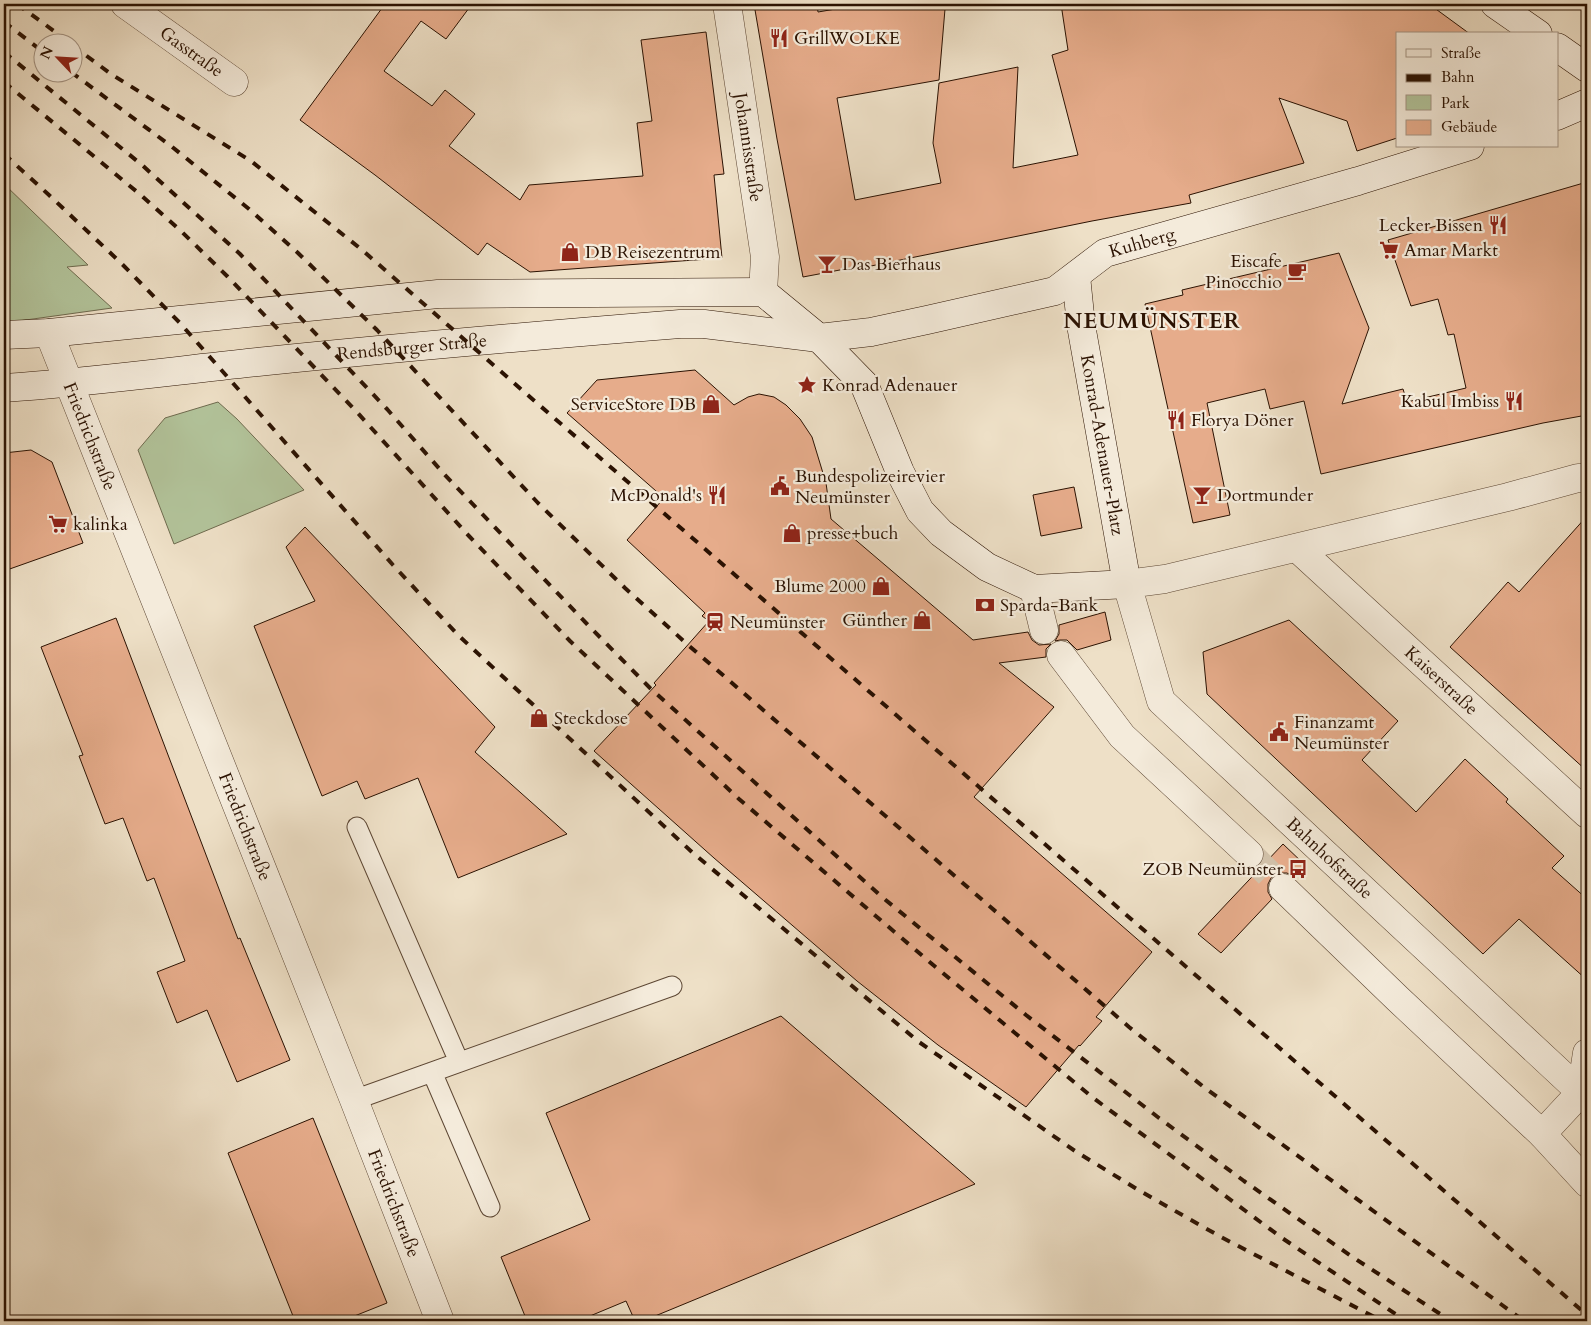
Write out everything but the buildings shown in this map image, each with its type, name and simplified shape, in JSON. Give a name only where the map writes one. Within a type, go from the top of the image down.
[{"type":"street","name":"Gasstraße","points":[[125,4],[234,82]]},
{"type":"street","name":"Johannisstraße","points":[[727,4],[765,257],[762,292]]},
{"type":"street","points":[[1495,4],[1535,32]]},
{"type":"street","points":[[1558,48],[1587,68]]},
{"type":"street","points":[[1558,116],[1587,103]]},
{"type":"street","name":"Kuhberg","points":[[819,338],[871,332],[1055,292],[1105,253],[1463,148]]},
{"type":"street","name":"Konrad-Adenauer-Platz","points":[[1076,276],[1081,325],[1127,584]]},
{"type":"street","points":[[4,335],[49,333],[438,294],[762,292],[819,338],[864,384],[900,472],[920,511],[941,533],[986,567],[1034,589],[1127,584],[1165,579],[1508,497],[1578,478],[1587,478]]},
{"type":"street","name":"Rendsburger Straße","points":[[4,388],[68,384],[174,370],[424,345],[680,324],[704,324],[819,338]]},
{"type":"street","name":"Friedrichstraße","points":[[49,333],[440,1321]]},
{"type":"street","name":"Kaiserstraße","points":[[1296,548],[1587,814]]},
{"type":"street","name":"Bahnhofstraße","points":[[1127,584],[1161,701],[1584,1095]]},
{"type":"street","points":[[1034,589],[1044,630]]},
{"type":"street","points":[[1061,655],[1122,736],[1249,854]]},
{"type":"street","points":[[1283,888],[1542,1134],[1587,1183]]},
{"type":"street","points":[[1542,1134],[1584,1095],[1587,1053]]},
{"type":"lane","points":[[358,827],[459,1062]]},
{"type":"lane","points":[[354,1100],[672,986]]},
{"type":"lane","points":[[432,1072],[490,1207]]},
{"type":"green space","points":[[4,184],[88,265],[67,267],[112,308],[4,323]]},
{"type":"green space","points":[[218,402],[237,419],[304,490],[174,544],[138,450],[165,418]]},
{"type":"tunnel","points":[[1249,854],[1283,888]]},
{"type":"railway","points":[[17,4],[55,32]]},
{"type":"railway","points":[[4,22],[32,43]]},
{"type":"railway","points":[[4,52],[142,165],[240,254],[387,409],[444,474],[650,688],[882,897],[1026,1015],[1159,1118],[1244,1181],[1351,1256],[1451,1321]]},
{"type":"railway","points":[[82,52],[111,74],[251,161],[361,249],[1587,1315]]},
{"type":"railway","points":[[82,80],[171,146],[249,209],[298,253],[377,330],[538,503],[625,588],[687,644],[1129,1027],[1205,1088],[1524,1321]]},
{"type":"railway","points":[[4,82],[142,196],[182,232],[227,276],[356,411],[468,535],[570,641],[739,799],[932,964],[1092,1097],[1282,1238],[1406,1321]]},
{"type":"railway","points":[[4,154],[121,263],[180,323],[393,565],[458,635],[693,853],[919,1042],[1075,1151],[1221,1237],[1382,1321]]},
{"type":"place","name":"GrillWOLKE","points":[[779,38]]},
{"type":"place","name":"Lecker Bissen","points":[[1498,225]]},
{"type":"place","name":"Amar Markt","points":[[1389,250]]},
{"type":"place","name":"DB Reisezentrum","points":[[570,252]]},
{"type":"place","name":"Das Bierhaus","points":[[827,264]]},
{"type":"place","name":"Eiscafe Pinocchio","points":[[1297,271]]},
{"type":"place","name":"Konrad Adenauer","points":[[807,385]]},
{"type":"place","name":"Kabul Imbiss","points":[[1514,401]]},
{"type":"place","name":"ServiceStore DB","points":[[711,404]]},
{"type":"place","name":"Florya Döner","points":[[1176,420]]},
{"type":"place","name":"Bundespolizeirevier Neumünster","points":[[780,486]]},
{"type":"place","name":"McDonald's","points":[[717,495]]},
{"type":"place","name":"Dortmunder","points":[[1202,495]]},
{"type":"place","name":"kalinka","points":[[58,524]]},
{"type":"place","name":"presse+buch","points":[[792,533]]},
{"type":"place","name":"Blume 2000","points":[[881,586]]},
{"type":"place","name":"Sparda-Bank","points":[[985,605]]},
{"type":"place","name":"Günther","points":[[922,620]]},
{"type":"place","name":"Neumünster","points":[[715,622]]},
{"type":"place","name":"Steckdose","points":[[539,718]]},
{"type":"place","name":"Finanzamt Neumünster","points":[[1279,732]]},
{"type":"place","name":"ZOB Neumünster","points":[[1298,869]]},
{"type":"district","name":"NEUMÜNSTER","points":[[1152,321]]}]
